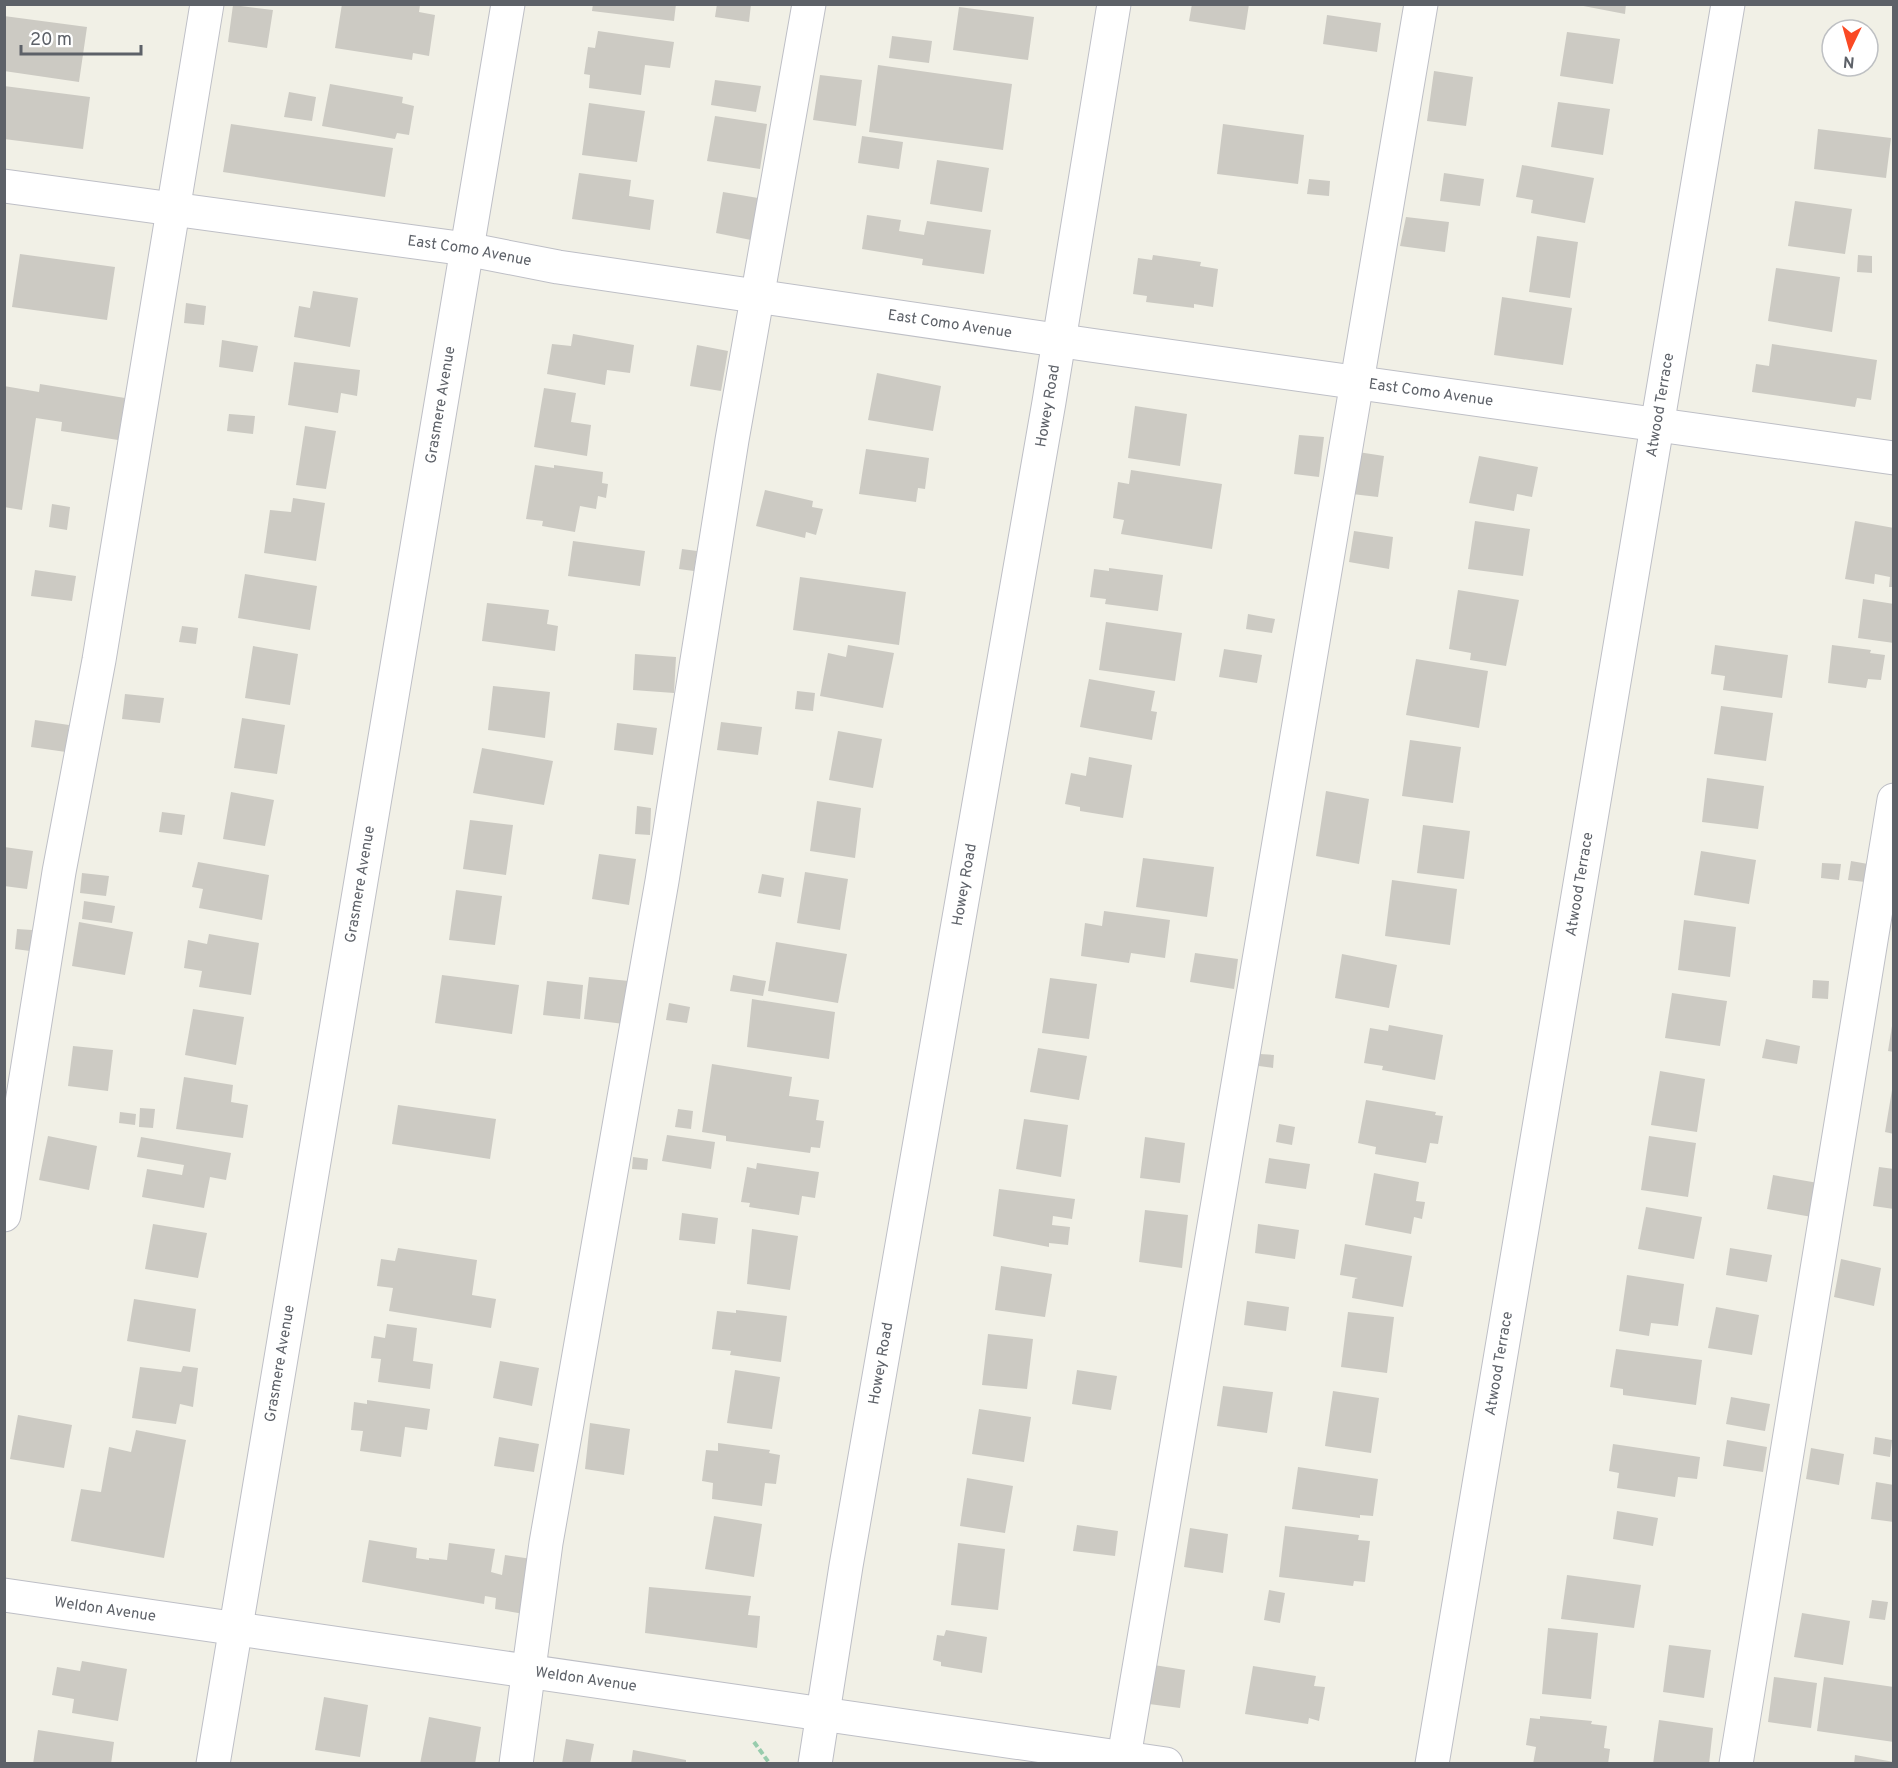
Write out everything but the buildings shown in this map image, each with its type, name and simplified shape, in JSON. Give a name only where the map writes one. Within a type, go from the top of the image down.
[{"type":"street","points":[[4,1215],[59,872],[99,660],[207,4]]},
{"type":"street","name":"Grasmere Avenue","points":[[213,1764],[508,4]]},
{"type":"street","points":[[516,1764],[546,1543],[664,870],[732,440],[809,4]]},
{"type":"street","name":"Howey Road","points":[[815,1764],[850,1543],[1059,340],[1114,4]]},
{"type":"street","points":[[1124,1757],[1421,4]]},
{"type":"street","name":"Atwood Terrace","points":[[1432,1764],[1728,4]]},
{"type":"street","name":"East Como Avenue","points":[[4,186],[466,249],[558,267],[1893,458]]},
{"type":"street","points":[[1736,1764],[1893,800]]},
{"type":"street","name":"Weldon Avenue","points":[[4,1595],[1166,1764]]},
{"type":"path","points":[[754,1743],[770,1764]]}]
